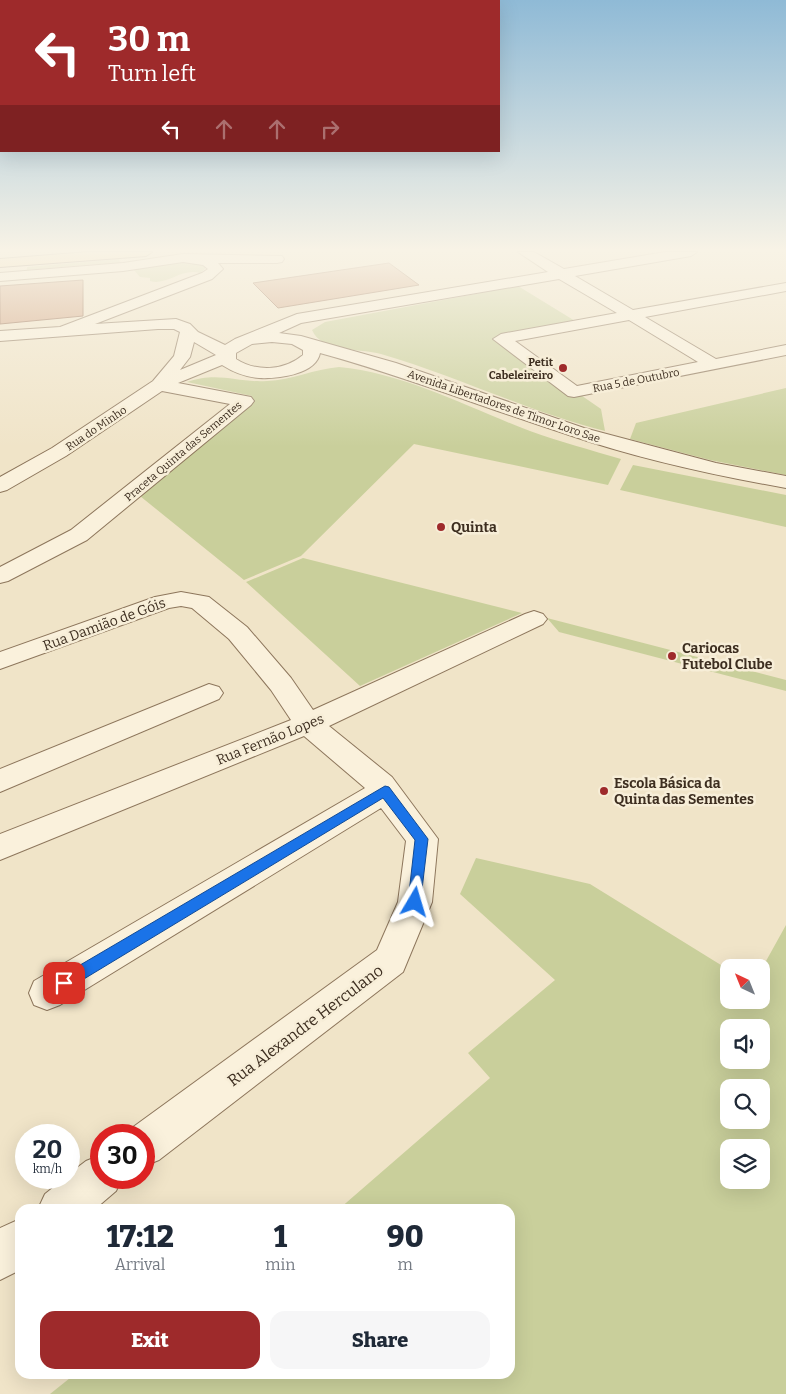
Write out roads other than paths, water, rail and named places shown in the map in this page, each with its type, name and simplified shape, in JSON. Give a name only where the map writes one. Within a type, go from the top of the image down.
[{"type":"street","points":[[63,331],[99,317]]},
{"type":"street","name":"Rua do Minho","points":[[0,486],[59,452],[159,385],[226,356],[234,346],[251,340],[287,322],[311,317]]},
{"type":"street","points":[[292,368],[311,357],[312,352],[295,332],[297,326],[303,321],[313,317]]},
{"type":"street","name":"Rua 5 de Outubro","points":[[615,317],[500,339],[574,392],[786,350]]},
{"type":"street","points":[[636,317],[715,365]]},
{"type":"street","points":[[0,336],[176,324],[226,356],[232,364],[246,370]]},
{"type":"street","points":[[195,335],[251,340]]},
{"type":"street","points":[[159,385],[182,357],[195,335]]},
{"type":"street","name":"Avenida Libertadores de Timor Loro Sae","points":[[251,340],[272,337],[303,343],[390,367],[576,432],[715,469],[786,482]]},
{"type":"street","name":"Avenida Libertadores de Timor Loro Sae","points":[[246,370],[269,372],[327,362],[369,362]]},
{"type":"street","name":"Rua do Minho","points":[[192,372],[246,370]]},
{"type":"street","name":"Praceta Quinta das Sementes","points":[[0,576],[79,535],[245,401],[159,385]]},
{"type":"street","name":"Rua Damião de Góis","points":[[5,660],[164,602],[181,599],[200,602]]},
{"type":"street","name":"Rua Alexandre Herculano","points":[[155,1136],[390,960],[415,902],[422,839],[385,790],[308,724],[281,684],[238,634],[200,602]]},
{"type":"street","name":"Rua Fernão Lopes","points":[[0,847],[308,724],[534,619]]},
{"type":"street","points":[[0,781],[209,693]]},
{"type":"street","points":[[47,993],[385,790]]},
{"type":"street","points":[[66,1204],[90,1185]]},
{"type":"street","points":[[0,1257],[15,1245]]},
{"type":"place","name":"Petit Cabeleireiro","points":[[563,368]]},
{"type":"place","name":"Quinta","points":[[441,527]]},
{"type":"place","name":"Cariocas Futebol Clube","points":[[672,656]]},
{"type":"place","name":"Escola Básica da Quinta das Sementes","points":[[604,791]]}]
